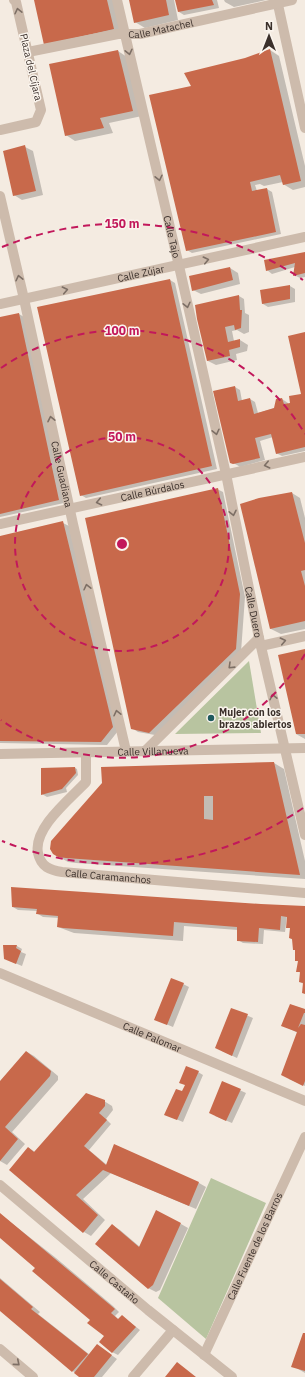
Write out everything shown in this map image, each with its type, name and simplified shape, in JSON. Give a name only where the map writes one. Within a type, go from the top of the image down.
[{"type":"street","name":"Plaza del Cíjara","points":[[0,130],[36,122],[41,110],[16,2],[14,0]]},
{"type":"street","name":"Calle Tajo","points":[[117,0],[226,474]]},
{"type":"street","name":"Calle Matachel","points":[[28,52],[118,34],[140,34],[277,2],[292,0]]},
{"type":"street","points":[[277,2],[305,128]]},
{"type":"street","name":"Calle Guadiana","points":[[0,196],[126,751]]},
{"type":"street","name":"Calle Zújar","points":[[0,304],[179,266],[305,237]]},
{"type":"street","name":"Calle Búrdalos","points":[[0,524],[305,457]]},
{"type":"street","name":"Calle Duero","points":[[145,751],[260,642],[226,474]]},
{"type":"street","points":[[305,636],[260,642],[305,835]]},
{"type":"street","name":"Calle Villanueva","points":[[0,754],[305,748]]},
{"type":"street","name":"Calle Caramanchos","points":[[86,753],[86,782],[48,821],[40,833],[37,847],[39,859],[49,870],[305,893]]},
{"type":"street","name":"Calle Palomar","points":[[0,973],[305,1101]]},
{"type":"street","name":"Calle Fuente de los Barros","points":[[204,1355],[305,1137]]},
{"type":"street","name":"Calle Castaño","points":[[0,1185],[173,1330],[232,1377]]},
{"type":"street","points":[[133,1377],[173,1330]]},
{"type":"street","points":[[0,1349],[34,1377]]},
{"type":"green space","points":[[249,661],[261,733],[175,734]]},
{"type":"green space","points":[[211,1178],[266,1203],[206,1339],[158,1298]]},
{"type":"building","points":[[34,0],[107,0],[114,29],[44,45]]},
{"type":"building","points":[[129,0],[166,0],[169,15],[134,23]]},
{"type":"building","points":[[175,0],[212,0],[214,5],[178,12]]},
{"type":"building","points":[[270,49],[301,181],[283,185],[280,175],[250,182],[252,191],[267,188],[276,232],[186,251],[149,95],[191,86],[184,73],[245,58]]},
{"type":"building","points":[[118,50],[133,111],[100,118],[104,128],[65,136],[49,64]]},
{"type":"building","points":[[25,145],[36,191],[13,196],[3,151]]},
{"type":"building","points":[[305,252],[305,273],[293,276],[295,263],[266,271],[264,260]]},
{"type":"building","points":[[230,267],[233,280],[192,291],[189,276]]},
{"type":"building","points":[[170,279],[212,466],[80,496],[37,307]]},
{"type":"building","points":[[290,285],[290,299],[262,304],[260,290]]},
{"type":"building","points":[[239,295],[240,310],[242,310],[241,328],[235,330],[234,325],[225,327],[228,342],[240,339],[240,347],[229,350],[230,356],[207,361],[195,305]]},
{"type":"building","points":[[19,313],[59,500],[0,514],[0,317]]},
{"type":"building","points":[[305,332],[305,447],[276,454],[271,434],[255,438],[260,458],[233,464],[230,463],[213,391],[235,386],[238,401],[250,398],[254,414],[274,408],[276,399],[282,398],[284,404],[290,403],[289,396],[301,394],[288,336]]},
{"type":"building","points":[[218,488],[240,594],[236,649],[149,733],[131,729],[85,518]]},
{"type":"building","points":[[292,492],[305,543],[305,570],[301,571],[305,586],[305,621],[270,629],[240,504],[259,498]]},
{"type":"building","points":[[63,521],[113,727],[101,742],[0,741],[0,536]]},
{"type":"building","points":[[305,649],[305,734],[296,734],[278,655]]},
{"type":"building","points":[[274,762],[300,875],[58,857],[53,854],[50,849],[51,841],[102,783],[101,767]],"holes":[[[204,796],[213,796],[213,820],[204,819]]]},
{"type":"building","points":[[75,767],[76,773],[62,789],[41,795],[41,768]]},
{"type":"building","points":[[11,887],[305,906],[305,994],[302,993],[303,983],[299,982],[300,972],[296,972],[298,961],[295,961],[295,950],[293,950],[292,939],[289,938],[290,928],[286,928],[287,917],[281,916],[280,930],[259,928],[258,942],[237,941],[237,927],[174,922],[173,936],[63,928],[57,927],[58,916],[36,914],[37,909],[12,907]]},
{"type":"building","points":[[3,945],[17,945],[16,948],[21,951],[16,964],[4,959]]},
{"type":"building","points":[[171,978],[184,983],[167,1025],[154,1020]]},
{"type":"building","points":[[290,1004],[305,1009],[305,1013],[298,1028],[301,1024],[305,1025],[305,1081],[303,1086],[281,1075],[297,1032],[281,1026]]},
{"type":"building","points":[[231,1008],[248,1014],[232,1056],[215,1048]]},
{"type":"building","points":[[26,1051],[51,1071],[50,1076],[5,1127],[18,1139],[0,1161],[0,1081]]},
{"type":"building","points":[[186,1066],[199,1071],[177,1120],[164,1115],[176,1089],[182,1091],[185,1085],[179,1083]]},
{"type":"building","points":[[222,1081],[241,1089],[226,1121],[209,1113]]},
{"type":"building","points":[[86,1093],[105,1100],[105,1106],[99,1113],[107,1120],[84,1146],[106,1165],[114,1144],[199,1182],[189,1206],[103,1170],[76,1195],[98,1215],[83,1233],[9,1170],[28,1147],[34,1152]]},
{"type":"building","points":[[156,1210],[181,1223],[153,1285],[148,1289],[95,1244],[112,1224],[139,1247]]},
{"type":"building","points":[[0,1213],[115,1309],[111,1313],[118,1319],[122,1315],[136,1327],[112,1353],[99,1342],[104,1336],[87,1323],[90,1320],[32,1271],[35,1268],[0,1238]]},
{"type":"building","points":[[0,1279],[33,1307],[31,1309],[88,1354],[72,1372],[0,1311]]},
{"type":"building","points":[[303,1333],[305,1333],[305,1371],[291,1367]]},
{"type":"building","points":[[97,1344],[112,1355],[94,1377],[79,1377],[74,1373]]},
{"type":"building","points":[[177,1362],[196,1377],[165,1377]]},
{"type":"place","name":"Mujer con los brazos abiertos","points":[[211,718]]}]
